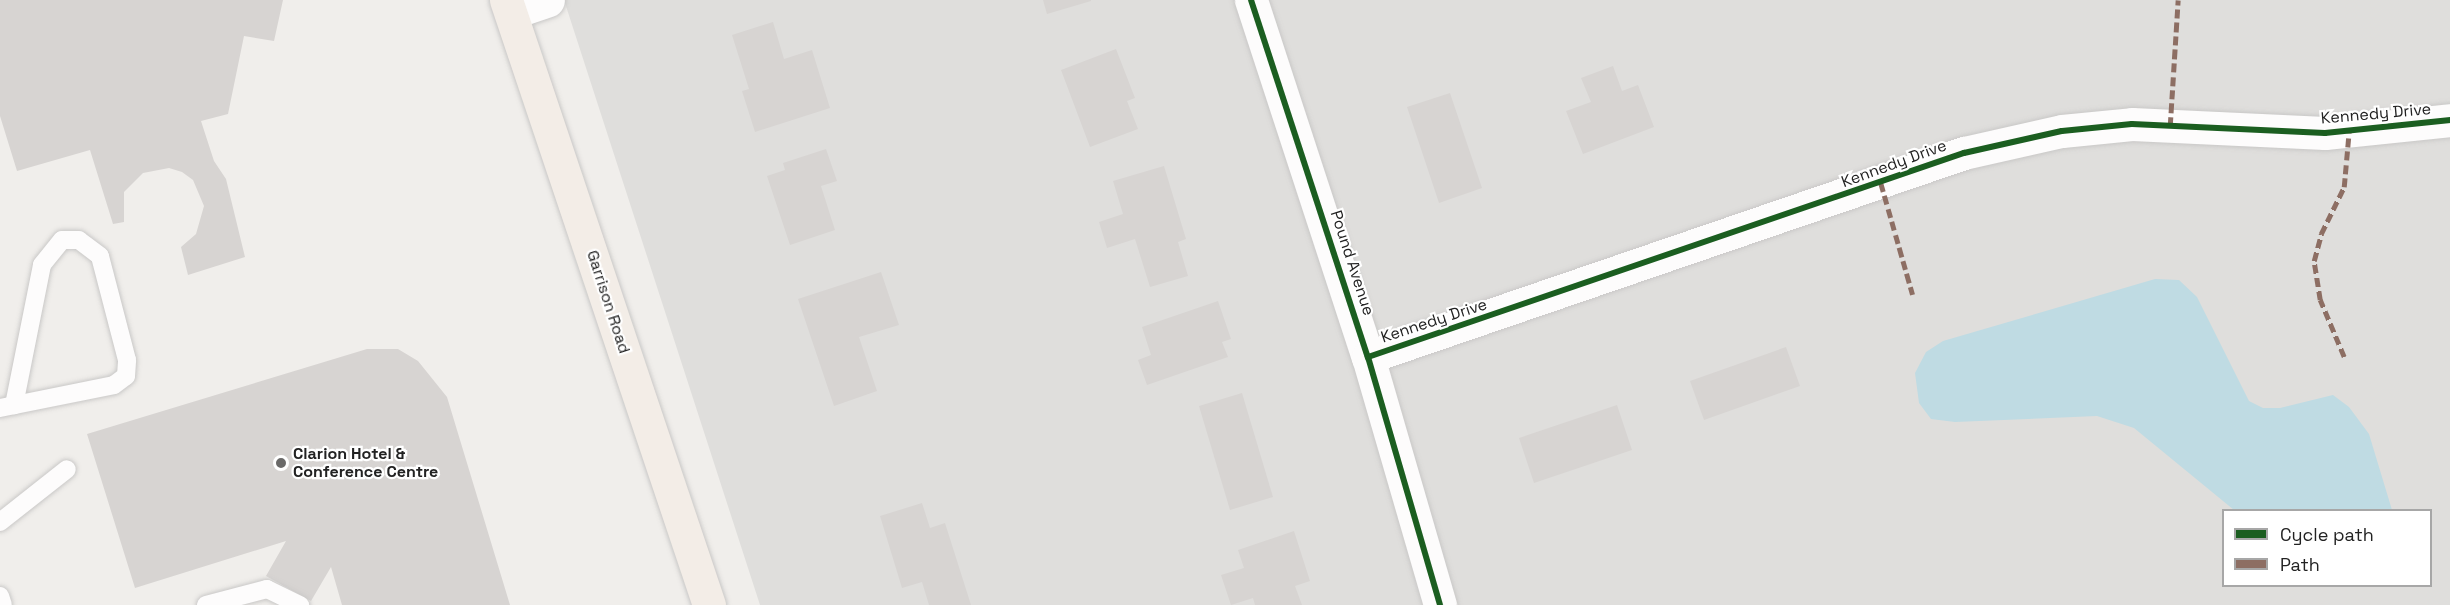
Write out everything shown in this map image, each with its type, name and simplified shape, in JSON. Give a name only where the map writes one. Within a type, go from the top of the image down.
[{"type":"main road","name":"Garrison Road","points":[[509,7],[709,605]]},
{"type":"street","points":[[509,7],[548,0]]},
{"type":"street","name":"Pound Avenue","points":[[1251,0],[1368,357],[1440,605]]},
{"type":"street","name":"Kennedy Drive","points":[[1368,357],[1964,153],[2062,131],[2132,124],[2325,133],[2450,120]]},
{"type":"lane","points":[[62,240],[79,240],[100,256],[127,360],[126,376],[114,385],[7,407],[42,266],[62,240]]},
{"type":"lane","points":[[0,522],[66,469]]},
{"type":"lane","points":[[206,605],[267,589],[300,605]]},
{"type":"lane","points":[[0,596],[3,605]]},
{"type":"shaded area","points":[[564,0],[2450,0],[2450,605],[760,605]]},
{"type":"water","points":[[2155,279],[2179,280],[2197,297],[2249,401],[2263,408],[2280,408],[2333,395],[2349,407],[2369,434],[2392,509],[2233,509],[2134,428],[2097,416],[1955,422],[1931,419],[1919,403],[1915,373],[1926,352],[1943,341]]},
{"type":"building","points":[[0,0],[283,0],[274,41],[244,36],[228,114],[201,121],[214,161],[226,179],[245,257],[188,275],[181,247],[196,234],[204,206],[193,180],[182,172],[169,168],[143,173],[124,192],[124,222],[113,224],[90,150],[17,171],[0,116]]},
{"type":"building","points":[[1043,0],[1091,0],[1091,1],[1047,14]]},
{"type":"building","points":[[773,22],[784,59],[812,50],[830,108],[755,132],[742,91],[749,89],[732,35]]},
{"type":"building","points":[[1116,49],[1135,98],[1127,101],[1138,129],[1090,147],[1061,70]]},
{"type":"building","points":[[1613,66],[1622,91],[1638,85],[1654,127],[1583,154],[1566,111],[1591,102],[1581,78]]},
{"type":"building","points":[[1450,93],[1482,188],[1439,203],[1407,107]]},
{"type":"building","points":[[826,149],[837,181],[821,186],[835,230],[790,245],[767,176],[785,170],[783,163]]},
{"type":"building","points":[[1164,166],[1186,239],[1178,242],[1188,276],[1150,287],[1135,239],[1107,248],[1099,222],[1123,214],[1113,181]]},
{"type":"building","points":[[881,272],[899,325],[859,337],[877,391],[834,406],[798,299]]},
{"type":"building","points":[[1218,301],[1231,339],[1222,342],[1228,357],[1147,385],[1138,360],[1151,355],[1142,327]]},
{"type":"building","points":[[1786,347],[1800,386],[1704,420],[1690,381]]},
{"type":"building","name":"Clarion Hotel & Conference Centre","points":[[367,349],[398,349],[418,361],[447,397],[510,605],[342,605],[331,567],[311,601],[266,576],[286,541],[135,588],[87,434]]},
{"type":"building","points":[[1242,393],[1273,497],[1230,510],[1199,406]]},
{"type":"building","points":[[1617,405],[1632,450],[1534,483],[1519,438]]},
{"type":"building","points":[[922,503],[930,528],[945,523],[971,605],[929,605],[922,582],[902,588],[880,516]]},
{"type":"building","points":[[1294,531],[1310,581],[1295,586],[1302,605],[1255,605],[1253,598],[1231,605],[1221,575],[1244,568],[1238,550]]},
{"type":"marked path","points":[[2170,126],[2178,0]]},
{"type":"marked path","points":[[2344,357],[2320,300],[2314,261],[2321,234],[2344,187],[2349,131]]},
{"type":"marked path","points":[[1881,183],[1913,295]]},
{"type":"cycle path","points":[[1251,0],[1368,357],[1440,605]]},
{"type":"cycle path","points":[[1368,357],[1964,153],[2062,131],[2132,124],[2325,133],[2450,120]]},
{"type":"place","name":"Clarion Hotel & Conference Centre","points":[[281,463]]}]
